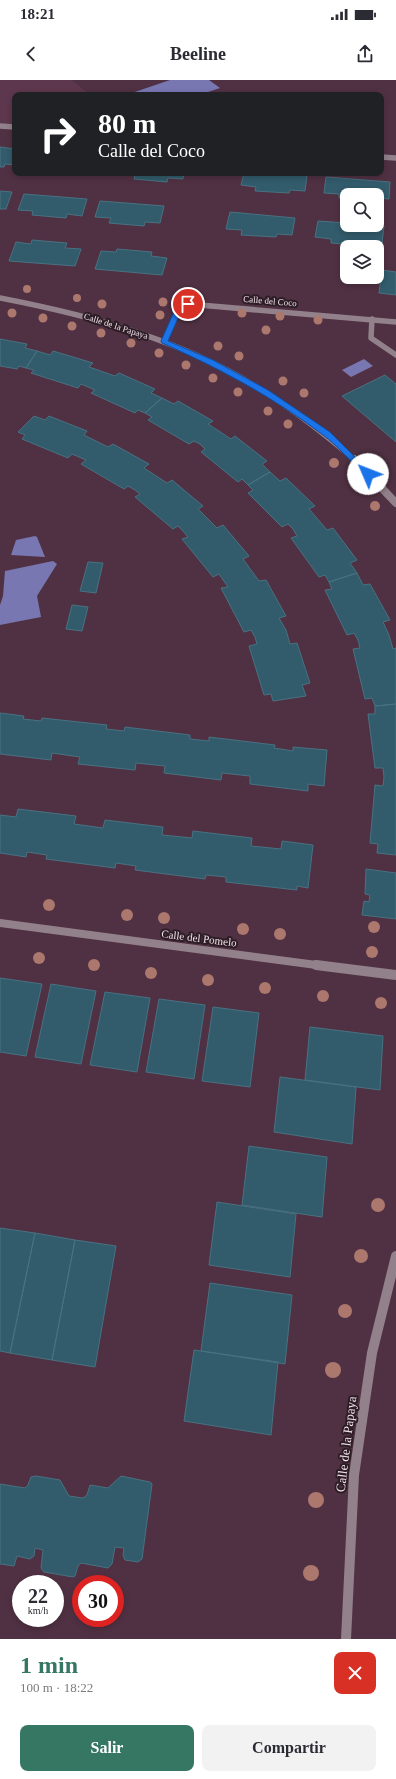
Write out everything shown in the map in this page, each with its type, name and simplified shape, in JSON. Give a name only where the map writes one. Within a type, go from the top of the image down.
[{"type":"street","points":[[0,126],[12,127]]},
{"type":"street","points":[[384,157],[396,158]]},
{"type":"street","name":"Calle de la Papaya","points":[[0,298],[91,316],[165,341],[211,362],[266,392],[327,434],[396,503]]},
{"type":"street","name":"Calle del Coco","points":[[165,341],[180,307],[188,304],[396,322]]},
{"type":"street","points":[[372,319],[371,338],[396,355]]},
{"type":"street","name":"Calle del Pomelo","points":[[0,923],[396,975]]},
{"type":"street","name":"Calle de la Papaya","points":[[346,1639],[354,1475],[372,1353],[396,1256]]},
{"type":"shaded area","points":[[0,80],[72,80],[86,92],[12,92],[12,124],[0,123]]},
{"type":"water","points":[[170,80],[209,80],[220,88],[208,92],[135,92]]},
{"type":"water","points":[[364,359],[373,366],[351,377],[342,370]]},
{"type":"water","points":[[35,536],[37,537],[45,557],[11,555],[16,540]]},
{"type":"water","points":[[53,561],[57,564],[37,596],[41,617],[0,625],[0,605],[3,596],[5,571]]},
{"type":"building","points":[[0,147],[12,149],[12,165],[5,164],[4,167],[0,167]]},
{"type":"building","points":[[135,176],[184,176],[183,179],[168,178],[167,182],[134,179]]},
{"type":"building","points":[[243,176],[307,176],[305,191],[290,190],[289,193],[255,191],[256,187],[241,185]]},
{"type":"building","points":[[326,177],[390,182],[389,199],[384,199],[384,188],[340,188],[340,198],[339,194],[324,193]]},
{"type":"building","points":[[0,191],[12,192],[6,209],[0,209]]},
{"type":"building","points":[[24,194],[87,199],[82,216],[67,214],[66,218],[32,215],[33,211],[18,210]]},
{"type":"building","points":[[100,201],[164,206],[160,223],[145,222],[144,226],[109,223],[111,218],[95,217]]},
{"type":"building","points":[[230,212],[295,218],[292,235],[277,234],[276,237],[241,235],[242,230],[226,229]]},
{"type":"building","points":[[318,221],[340,223],[340,232],[383,232],[382,240],[340,240],[340,244],[331,243],[331,239],[315,237]]},
{"type":"building","points":[[32,240],[67,243],[65,248],[81,249],[75,266],[9,261],[16,242],[31,244]]},
{"type":"building","points":[[117,249],[152,252],[151,256],[167,258],[162,275],[95,269],[101,251],[116,252]]},
{"type":"building","points":[[384,270],[396,272],[396,295],[379,293],[380,284],[384,284]]},
{"type":"building","points":[[0,339],[27,344],[25,348],[37,351],[26,368],[19,366],[17,369],[0,366]]},
{"type":"building","points":[[37,351],[50,355],[53,351],[93,363],[89,367],[115,376],[119,373],[155,389],[151,393],[162,398],[145,413],[138,410],[135,413],[91,393],[95,390],[81,384],[78,388],[31,373],[34,370],[26,368]]},
{"type":"building","points":[[385,375],[396,384],[396,442],[342,396]]},
{"type":"building","points":[[162,398],[174,404],[178,401],[213,421],[208,424],[231,439],[235,436],[267,461],[262,464],[270,472],[248,485],[242,479],[238,482],[201,452],[205,449],[200,444],[194,441],[189,444],[148,420],[152,417],[145,413]]},
{"type":"building","points":[[34,416],[45,420],[49,416],[87,431],[84,435],[108,447],[113,444],[149,464],[144,468],[167,483],[172,480],[203,506],[198,509],[217,528],[223,525],[249,556],[243,559],[259,581],[266,580],[286,616],[279,618],[286,630],[290,644],[297,643],[310,683],[302,685],[306,696],[273,701],[271,694],[264,695],[249,646],[257,644],[255,637],[251,630],[244,632],[221,588],[228,587],[219,574],[213,577],[182,539],[188,537],[183,531],[178,526],[173,529],[135,497],[140,494],[135,490],[128,486],[124,489],[81,464],[86,460],[72,454],[68,458],[22,439],[25,435],[18,432]]},
{"type":"building","points":[[270,472],[280,481],[286,478],[315,506],[309,509],[327,530],[333,528],[357,560],[350,563],[357,573],[329,582],[325,575],[319,577],[291,538],[297,536],[293,529],[288,524],[282,527],[248,493],[253,490],[248,485]]},
{"type":"building","points":[[88,562],[103,563],[96,593],[80,591]]},
{"type":"building","points":[[357,573],[363,585],[370,584],[390,620],[383,622],[393,649],[396,648],[396,704],[375,706],[372,698],[365,699],[353,649],[360,648],[358,640],[354,633],[347,635],[325,590],[332,589],[329,582]]},
{"type":"building","points":[[72,605],[88,607],[82,631],[66,629]]},
{"type":"building","points":[[396,704],[396,855],[377,853],[378,844],[370,843],[375,785],[383,786],[384,777],[383,768],[375,768],[368,714],[375,714],[375,706]]},
{"type":"building","points":[[0,713],[24,716],[23,719],[41,721],[42,718],[107,725],[106,729],[124,731],[125,727],[190,735],[190,739],[209,741],[209,737],[275,745],[274,748],[293,751],[293,747],[327,750],[324,786],[308,784],[308,791],[250,784],[250,776],[222,773],[221,780],[164,773],[165,766],[136,763],[135,770],[78,764],[80,757],[52,753],[51,760],[0,754]]},
{"type":"building","points":[[18,809],[76,816],[74,824],[103,828],[105,820],[163,827],[162,835],[192,838],[193,831],[252,838],[251,846],[281,849],[282,841],[313,845],[308,888],[297,886],[297,890],[226,882],[226,877],[206,875],[205,879],[135,870],[136,866],[116,863],[115,868],[46,859],[47,855],[27,852],[26,857],[0,853],[0,815],[16,817]]},
{"type":"building","points":[[366,869],[396,873],[396,919],[362,915],[364,901],[369,902],[370,895],[365,894]]},
{"type":"building","points":[[0,978],[42,984],[26,1056],[0,1052]]},
{"type":"building","points":[[51,984],[96,991],[81,1064],[35,1057]]},
{"type":"building","points":[[105,992],[150,998],[137,1072],[90,1065]]},
{"type":"building","points":[[159,999],[205,1005],[194,1079],[146,1072]]},
{"type":"building","points":[[213,1007],[259,1013],[250,1087],[202,1081]]},
{"type":"building","points":[[310,1027],[383,1036],[380,1090],[305,1080]]},
{"type":"building","points":[[280,1077],[356,1087],[352,1144],[274,1132]]},
{"type":"building","points":[[249,1146],[327,1157],[322,1217],[242,1205]]},
{"type":"building","points":[[217,1202],[296,1214],[290,1277],[209,1265]]},
{"type":"building","points":[[0,1228],[35,1233],[10,1353],[0,1351]]},
{"type":"building","points":[[35,1233],[75,1240],[52,1360],[10,1353]]},
{"type":"building","points":[[75,1240],[116,1246],[95,1367],[52,1360]]},
{"type":"building","points":[[210,1283],[292,1295],[285,1364],[201,1351]]},
{"type":"building","points":[[194,1350],[278,1362],[271,1435],[184,1421]]},
{"type":"building","points":[[36,1476],[60,1480],[69,1496],[83,1498],[87,1495],[90,1485],[108,1488],[121,1476],[150,1482],[152,1484],[142,1559],[138,1562],[125,1560],[123,1555],[124,1548],[115,1547],[112,1564],[108,1568],[81,1563],[78,1566],[75,1575],[72,1575],[72,1577],[44,1572],[41,1568],[43,1550],[35,1548],[34,1556],[30,1559],[17,1556],[14,1566],[0,1564],[0,1484],[25,1488],[31,1477]]},
{"type":"route","points":[[188,304],[180,307],[165,341],[211,362],[266,392],[327,434],[368,474]]}]
